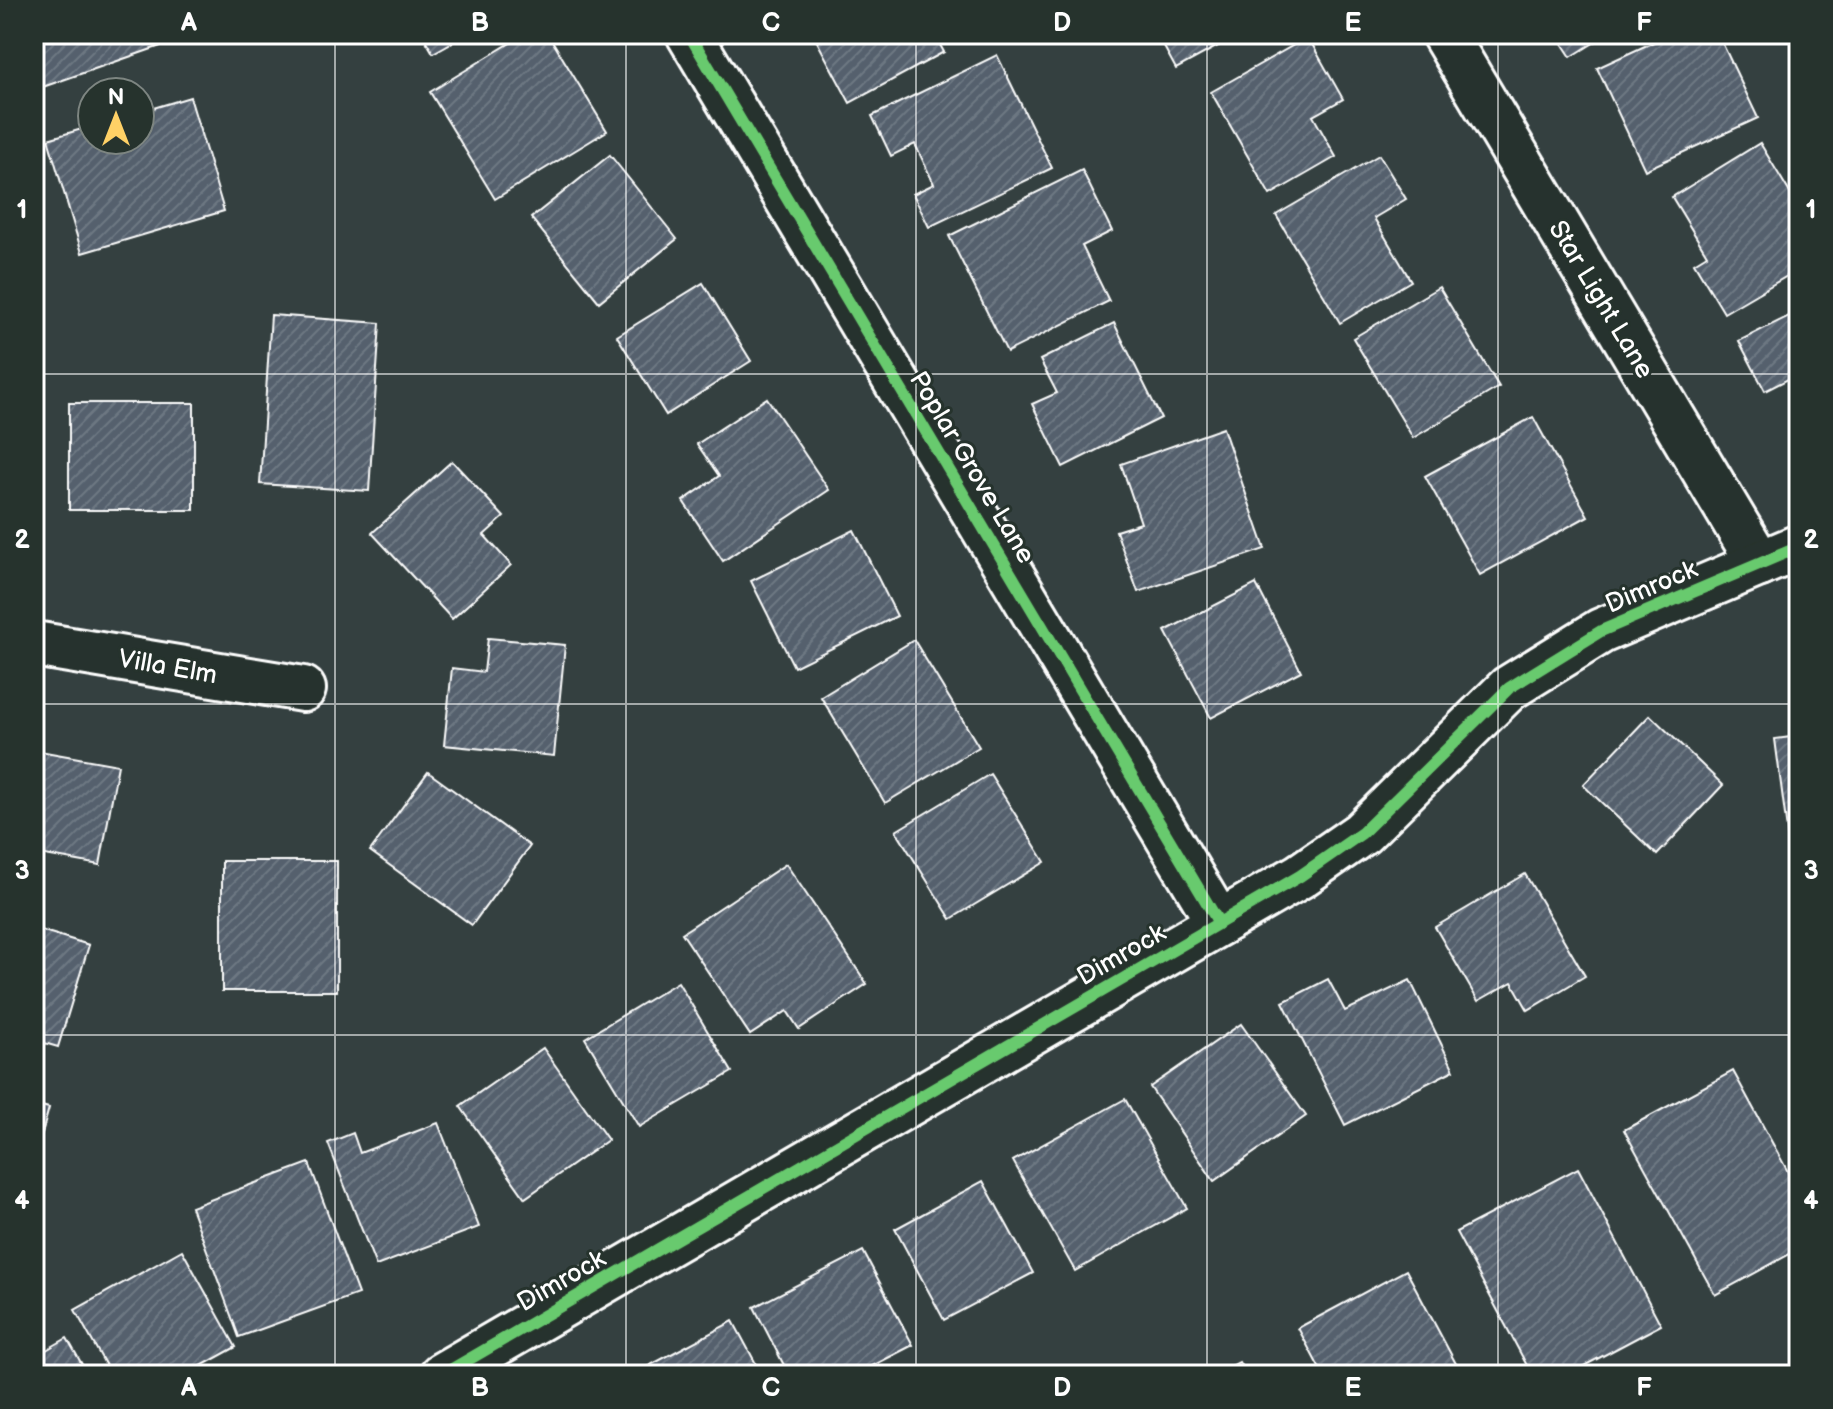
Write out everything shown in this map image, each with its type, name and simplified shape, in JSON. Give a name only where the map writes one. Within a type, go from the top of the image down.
[{"type":"street","name":"Poplar Grove Lane","points":[[689,34],[1219,923]]},
{"type":"street","name":"Star Light Lane","points":[[1444,34],[1780,555]]},
{"type":"street","name":"Dimrock","points":[[442,1375],[1300,876],[1362,833],[1509,688],[1601,631],[1780,555]]},
{"type":"street","name":"Villa Elm","points":[[34,644],[303,689]]},
{"type":"building","points":[[34,34],[195,34],[34,90]]},
{"type":"building","points":[[422,34],[467,34],[433,53]]},
{"type":"building","points":[[525,34],[548,34],[607,131],[495,199],[430,92]]},
{"type":"building","points":[[813,34],[934,34],[944,52],[850,103]]},
{"type":"building","points":[[1157,34],[1240,34],[1176,69]]},
{"type":"building","points":[[1556,34],[1608,34],[1571,57]]},
{"type":"building","points":[[1671,34],[1718,34],[1758,118],[1645,170],[1597,68]]},
{"type":"building","points":[[1308,37],[1343,99],[1313,116],[1336,157],[1270,195],[1211,92]]},
{"type":"building","points":[[997,55],[1052,168],[929,227],[913,194],[934,184],[915,144],[891,156],[872,116]]},
{"type":"building","points":[[190,97],[224,211],[82,253],[48,139],[76,131],[76,156],[156,156],[156,107]]},
{"type":"building","points":[[1760,143],[1799,208],[1799,269],[1724,313],[1694,263],[1707,255],[1672,197]]},
{"type":"building","points":[[610,155],[677,239],[599,302],[531,218]]},
{"type":"building","points":[[1379,155],[1406,199],[1374,218],[1411,281],[1340,323],[1276,215]]},
{"type":"building","points":[[1082,170],[1112,231],[1082,246],[1109,301],[1007,352],[949,236]]},
{"type":"building","points":[[703,283],[751,361],[666,415],[617,336]]},
{"type":"building","points":[[1439,287],[1499,387],[1413,438],[1353,338]]},
{"type":"building","points":[[1799,311],[1799,400],[1788,379],[1765,391],[1739,341]]},
{"type":"building","points":[[271,315],[380,323],[369,491],[260,484]]},
{"type":"building","points":[[1114,323],[1161,418],[1063,467],[1032,404],[1057,393],[1040,360]]},
{"type":"building","points":[[767,398],[829,490],[723,561],[683,501],[719,476],[697,444]]},
{"type":"building","points":[[69,403],[194,403],[194,510],[69,510]]},
{"type":"building","points":[[1533,417],[1588,516],[1480,575],[1425,476]]},
{"type":"building","points":[[1223,428],[1265,549],[1138,592],[1116,531],[1141,523],[1121,464]]},
{"type":"building","points":[[452,461],[504,517],[484,535],[511,565],[452,619],[372,533]]},
{"type":"building","points":[[854,530],[897,616],[794,667],[751,581]]},
{"type":"building","points":[[1256,584],[1301,671],[1211,718],[1165,631]]},
{"type":"building","points":[[488,638],[565,645],[554,756],[444,745],[452,668],[484,672]]},
{"type":"building","points":[[914,640],[979,747],[885,803],[821,697]]},
{"type":"building","points":[[1650,715],[1723,785],[1657,855],[1583,785]]},
{"type":"building","points":[[1799,736],[1799,852],[1790,853],[1775,739]]},
{"type":"building","points":[[34,750],[118,765],[100,865],[34,853]]},
{"type":"building","points":[[428,772],[530,846],[472,925],[370,851]]},
{"type":"building","points":[[990,774],[1045,862],[951,919],[896,831]]},
{"type":"building","points":[[222,861],[337,861],[337,991],[222,991]]},
{"type":"building","points":[[786,864],[867,984],[799,1029],[787,1011],[750,1035],[682,933]]},
{"type":"building","points":[[1525,874],[1585,976],[1528,1010],[1512,982],[1478,1001],[1435,927]]},
{"type":"building","points":[[34,928],[89,945],[58,1047],[34,1040]]},
{"type":"building","points":[[1328,979],[1345,1011],[1410,980],[1454,1070],[1345,1125],[1283,1002]]},
{"type":"building","points":[[678,982],[732,1072],[639,1127],[585,1038]]},
{"type":"building","points":[[1241,1024],[1306,1116],[1214,1181],[1150,1087]]},
{"type":"building","points":[[543,1048],[608,1140],[525,1198],[460,1106]]},
{"type":"building","points":[[1733,1071],[1799,1192],[1799,1249],[1715,1295],[1624,1130]]},
{"type":"building","points":[[1125,1099],[1187,1208],[1075,1271],[1013,1161]]},
{"type":"building","points":[[34,1104],[49,1108],[34,1162]]},
{"type":"building","points":[[438,1123],[479,1227],[376,1266],[328,1143],[353,1133],[360,1153]]},
{"type":"building","points":[[309,1163],[358,1294],[239,1337],[191,1207]]},
{"type":"building","points":[[1578,1168],[1661,1325],[1567,1375],[1532,1375],[1456,1232]]},
{"type":"building","points":[[983,1181],[1033,1273],[944,1320],[895,1229]]},
{"type":"building","points":[[182,1250],[236,1347],[185,1375],[111,1375],[75,1310]]},
{"type":"building","points":[[863,1251],[913,1345],[855,1375],[789,1375],[754,1307]]},
{"type":"building","points":[[1406,1270],[1462,1375],[1323,1375],[1298,1328]]},
{"type":"building","points":[[733,1321],[762,1375],[632,1375]]},
{"type":"building","points":[[67,1338],[88,1375],[34,1375],[34,1357]]},
{"type":"building","points":[[1239,1362],[1246,1375],[1214,1375]]},
{"type":"cycle path","points":[[689,34],[1219,923]]},
{"type":"cycle path","points":[[442,1375],[1300,876],[1362,833],[1509,688],[1601,631],[1799,547]]}]
